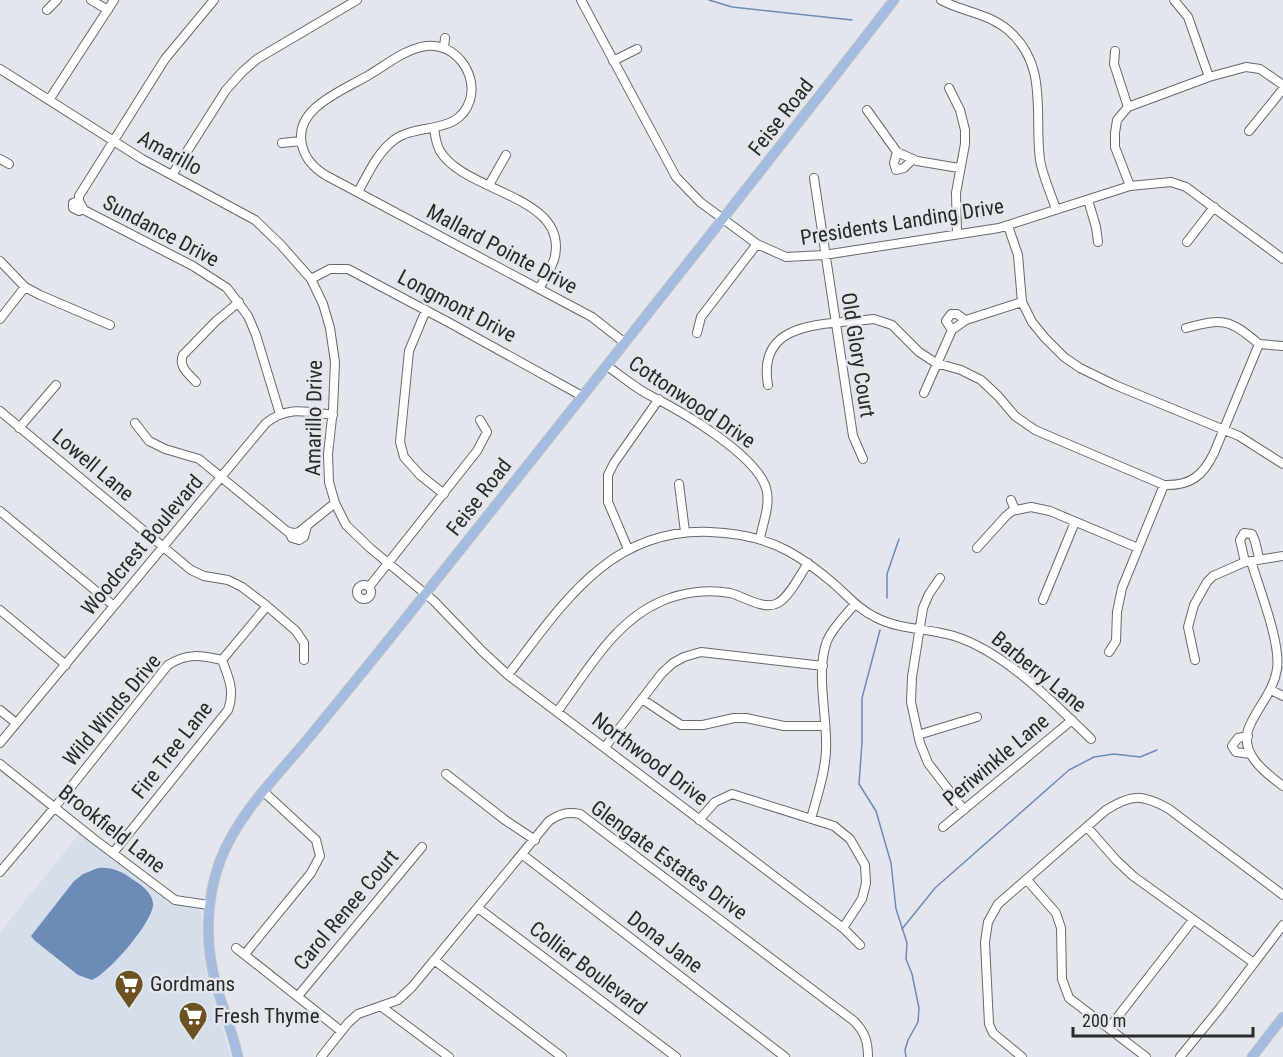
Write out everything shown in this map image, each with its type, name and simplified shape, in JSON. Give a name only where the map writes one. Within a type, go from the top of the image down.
[{"type":"main road","name":"Feise Road","points":[[238,1057],[212,967],[208,938],[209,905],[213,886],[225,849],[240,824],[607,366],[894,0]]},
{"type":"main road","points":[[1252,1057],[1283,1017]]},
{"type":"street","points":[[47,10],[57,0]]},
{"type":"street","points":[[91,0],[108,10]]},
{"type":"street","points":[[49,100],[114,0]]},
{"type":"street","name":"Sundance Drive","points":[[214,0],[165,59],[112,140],[79,196],[79,201],[83,209],[205,273],[227,288],[248,316],[256,335],[280,414]]},
{"type":"street","points":[[172,175],[226,90],[242,72],[257,59],[357,0]]},
{"type":"street","name":"Presidents Landing Drive","points":[[581,0],[676,177],[700,202],[757,244],[786,257],[824,255],[1008,225],[1130,186],[1171,182],[1186,188],[1214,207],[1283,259]]},
{"type":"street","points":[[941,0],[954,2],[1008,29],[1029,55],[1035,69],[1038,90],[1041,163],[1056,209]]},
{"type":"street","points":[[1174,0],[1188,17],[1209,77]]},
{"type":"street","points":[[444,48],[445,38]]},
{"type":"street","points":[[282,143],[301,141],[304,121],[322,102],[404,54],[424,46],[444,48],[456,55],[468,70],[471,80],[471,97],[460,117],[447,125],[404,134],[382,150],[358,192]]},
{"type":"street","points":[[613,61],[637,49]]},
{"type":"street","points":[[1115,51],[1114,64],[1128,107]]},
{"type":"street","points":[[1130,186],[1115,147],[1117,120],[1128,107],[1209,77],[1254,67],[1283,87],[1249,131]]},
{"type":"street","name":"Amarillo","points":[[0,69],[112,140],[255,220],[311,279]]},
{"type":"street","points":[[949,88],[960,110],[965,130],[965,144],[959,168],[955,205],[957,234]]},
{"type":"street","points":[[867,110],[897,153],[913,159],[959,168]]},
{"type":"street","points":[[434,128],[441,152],[453,165],[545,217],[556,235],[555,259],[539,289]]},
{"type":"street","name":"Mallard Pointe Drive","points":[[301,141],[304,155],[327,176],[592,317],[625,342]]},
{"type":"street","points":[[897,153],[894,164],[896,170],[904,168],[913,159]]},
{"type":"street","points":[[489,185],[506,155]]},
{"type":"street","points":[[0,159],[9,164]]},
{"type":"street","name":"Old Glory Court","points":[[814,178],[853,436],[863,459]]},
{"type":"street","points":[[1088,200],[1098,242]]},
{"type":"street","points":[[1187,242],[1214,207]]},
{"type":"street","points":[[1008,225],[1018,255],[1022,302],[1032,322],[1072,364],[1115,385],[1239,436],[1282,463]]},
{"type":"street","points":[[697,333],[701,317],[757,244]]},
{"type":"street","points":[[0,261],[25,287],[54,303],[110,325]]},
{"type":"street","name":"Longmont Drive","points":[[311,279],[330,269],[348,269],[582,396]]},
{"type":"street","name":"Amarillo Drive","points":[[311,279],[330,328],[335,362],[333,415],[328,454],[329,482],[335,504],[349,530],[425,594]]},
{"type":"street","points":[[0,319],[25,287]]},
{"type":"street","points":[[196,382],[182,367],[181,359],[216,321],[239,302]]},
{"type":"street","points":[[924,393],[952,330],[965,320],[1022,302]]},
{"type":"street","points":[[426,310],[409,351],[400,442],[404,457],[420,475],[444,494]]},
{"type":"street","points":[[952,330],[946,321],[951,314],[965,320]]},
{"type":"street","points":[[768,385],[765,363],[772,347],[781,336],[804,327],[881,320],[892,325],[919,352],[936,363],[961,370],[981,380],[1015,416],[1035,430],[1164,484],[1174,485],[1188,482],[1201,474],[1210,462],[1259,344]]},
{"type":"street","points":[[1186,328],[1210,321],[1224,321],[1240,329],[1259,344],[1283,346]]},
{"type":"street","name":"Cottonwood Drive","points":[[607,366],[625,380],[684,413],[751,463],[761,475],[767,490],[768,500],[760,538]]},
{"type":"street","points":[[19,428],[56,385]]},
{"type":"street","points":[[628,549],[608,502],[606,489],[608,475],[659,399]]},
{"type":"street","name":"Lowell Lane","points":[[0,411],[190,570],[204,576],[228,580],[242,587],[267,606],[296,631],[304,643],[304,660]]},
{"type":"street","points":[[280,414],[300,411],[333,415]]},
{"type":"street","name":"Woodcrest Boulevard","points":[[0,743],[266,423],[280,414]]},
{"type":"street","points":[[369,587],[477,451],[486,436],[485,427],[480,420]]},
{"type":"street","points":[[135,423],[149,441],[165,449],[199,459],[289,532],[299,532],[335,504]]},
{"type":"street","points":[[679,484],[685,532]]},
{"type":"street","points":[[1109,652],[1116,641],[1117,612],[1122,588],[1164,484]]},
{"type":"street","points":[[1011,500],[1015,510]]},
{"type":"street","points":[[977,548],[1002,519],[1015,510],[1031,507],[1050,511],[1138,548]]},
{"type":"street","points":[[0,511],[114,606]]},
{"type":"street","points":[[1043,600],[1076,522]]},
{"type":"street","name":"Barberry Lane","points":[[508,675],[566,598],[603,566],[628,549],[654,539],[685,532],[723,532],[760,538],[787,550],[808,563],[855,604],[885,622],[952,635],[973,643],[1039,690],[1091,739]]},
{"type":"street","points":[[1195,660],[1188,627],[1194,605],[1202,589],[1213,576],[1252,561],[1283,556]]},
{"type":"street","points":[[1252,561],[1277,649],[1277,668],[1271,690],[1251,722],[1248,736],[1250,754],[1264,772],[1283,786]]},
{"type":"street","points":[[557,712],[623,625],[641,612],[661,601],[679,595],[714,592],[731,593],[771,605],[778,603],[808,563]]},
{"type":"street","points":[[940,578],[923,608],[912,677],[912,702],[918,735],[928,763],[964,810]]},
{"type":"street","name":"Northwood Drive","points":[[425,594],[508,675],[843,928],[860,945]]},
{"type":"street","points":[[811,819],[823,775],[826,751],[823,666],[827,643],[840,621],[855,604]]},
{"type":"street","points":[[222,660],[267,606]]},
{"type":"street","points":[[0,610],[66,665]]},
{"type":"street","points":[[604,747],[673,663],[684,657],[702,652],[823,666]]},
{"type":"street","name":"Wild Winds Drive","points":[[0,872],[168,665],[180,658],[190,656],[222,660]]},
{"type":"street","name":"Fire Tree Lane","points":[[113,853],[228,710],[232,696],[228,674],[222,660]]},
{"type":"street","points":[[1271,690],[1283,696]]},
{"type":"street","points":[[642,699],[681,725],[703,725],[734,718],[746,718],[784,726],[825,726]]},
{"type":"street","points":[[0,710],[16,723]]},
{"type":"street","points":[[918,735],[977,717]]},
{"type":"street","name":"Periwinkle Lane","points":[[943,827],[1072,720]]},
{"type":"street","points":[[1248,736],[1238,738],[1232,746],[1236,752],[1250,754]]},
{"type":"street","name":"Brookfield Lane","points":[[0,764],[175,900],[209,905]]},
{"type":"street","points":[[446,774],[505,820],[535,840]]},
{"type":"street","points":[[245,954],[312,873],[320,856],[316,840],[264,792]]},
{"type":"street","points":[[699,820],[715,802],[732,794],[834,826],[850,839],[865,865],[866,883],[862,899],[843,928]]},
{"type":"street","points":[[1022,1057],[993,1033],[989,1024],[985,942],[988,922],[998,904],[1106,810],[1135,797],[1154,801],[1169,809],[1283,895]]},
{"type":"street","name":"Glengate Estates Drive","points":[[321,1057],[341,1030],[358,1014],[398,1000],[412,987],[549,821],[568,812],[580,814],[854,1021],[862,1029],[867,1040],[868,1057]]},
{"type":"street","points":[[1088,827],[1133,876],[1254,963]]},
{"type":"street","name":"Carol Renee Court","points":[[298,996],[422,847]]},
{"type":"street","name":"Dona Jane","points":[[523,855],[785,1057]]},
{"type":"street","points":[[1027,880],[1056,913],[1061,928],[1062,979],[1070,998],[1146,1057]]},
{"type":"street","name":"Collier Boulevard","points":[[478,908],[676,1057]]},
{"type":"street","points":[[1109,1028],[1193,920]]},
{"type":"street","points":[[1180,1057],[1283,925]]},
{"type":"street","points":[[236,948],[341,1030]]},
{"type":"street","points":[[434,960],[562,1057]]},
{"type":"street","points":[[382,1007],[449,1057]]},
{"type":"shaded area","points":[[80,833],[164,897],[175,904],[199,909],[202,916],[207,976],[231,1057],[0,1057],[0,932]]},
{"type":"water","points":[[98,868],[112,869],[139,883],[150,895],[153,903],[147,921],[129,946],[109,968],[92,980],[78,975],[31,936],[74,881],[83,874]]},
{"type":"waterway","points":[[709,0],[732,7],[852,20]]},
{"type":"waterway","points":[[887,598],[887,574],[899,539]]},
{"type":"waterway","points":[[880,630],[862,698],[859,784],[876,811],[891,863],[896,909],[907,943],[906,959],[912,974],[919,1008],[918,1022],[905,1050],[906,1057]]},
{"type":"waterway","points":[[902,929],[935,888],[1069,770],[1094,757],[1114,754],[1140,757],[1157,750]]},
{"type":"place","name":"Gordmans","points":[[129,1010]]},
{"type":"place","name":"Fresh Thyme","points":[[193,1042]]}]
